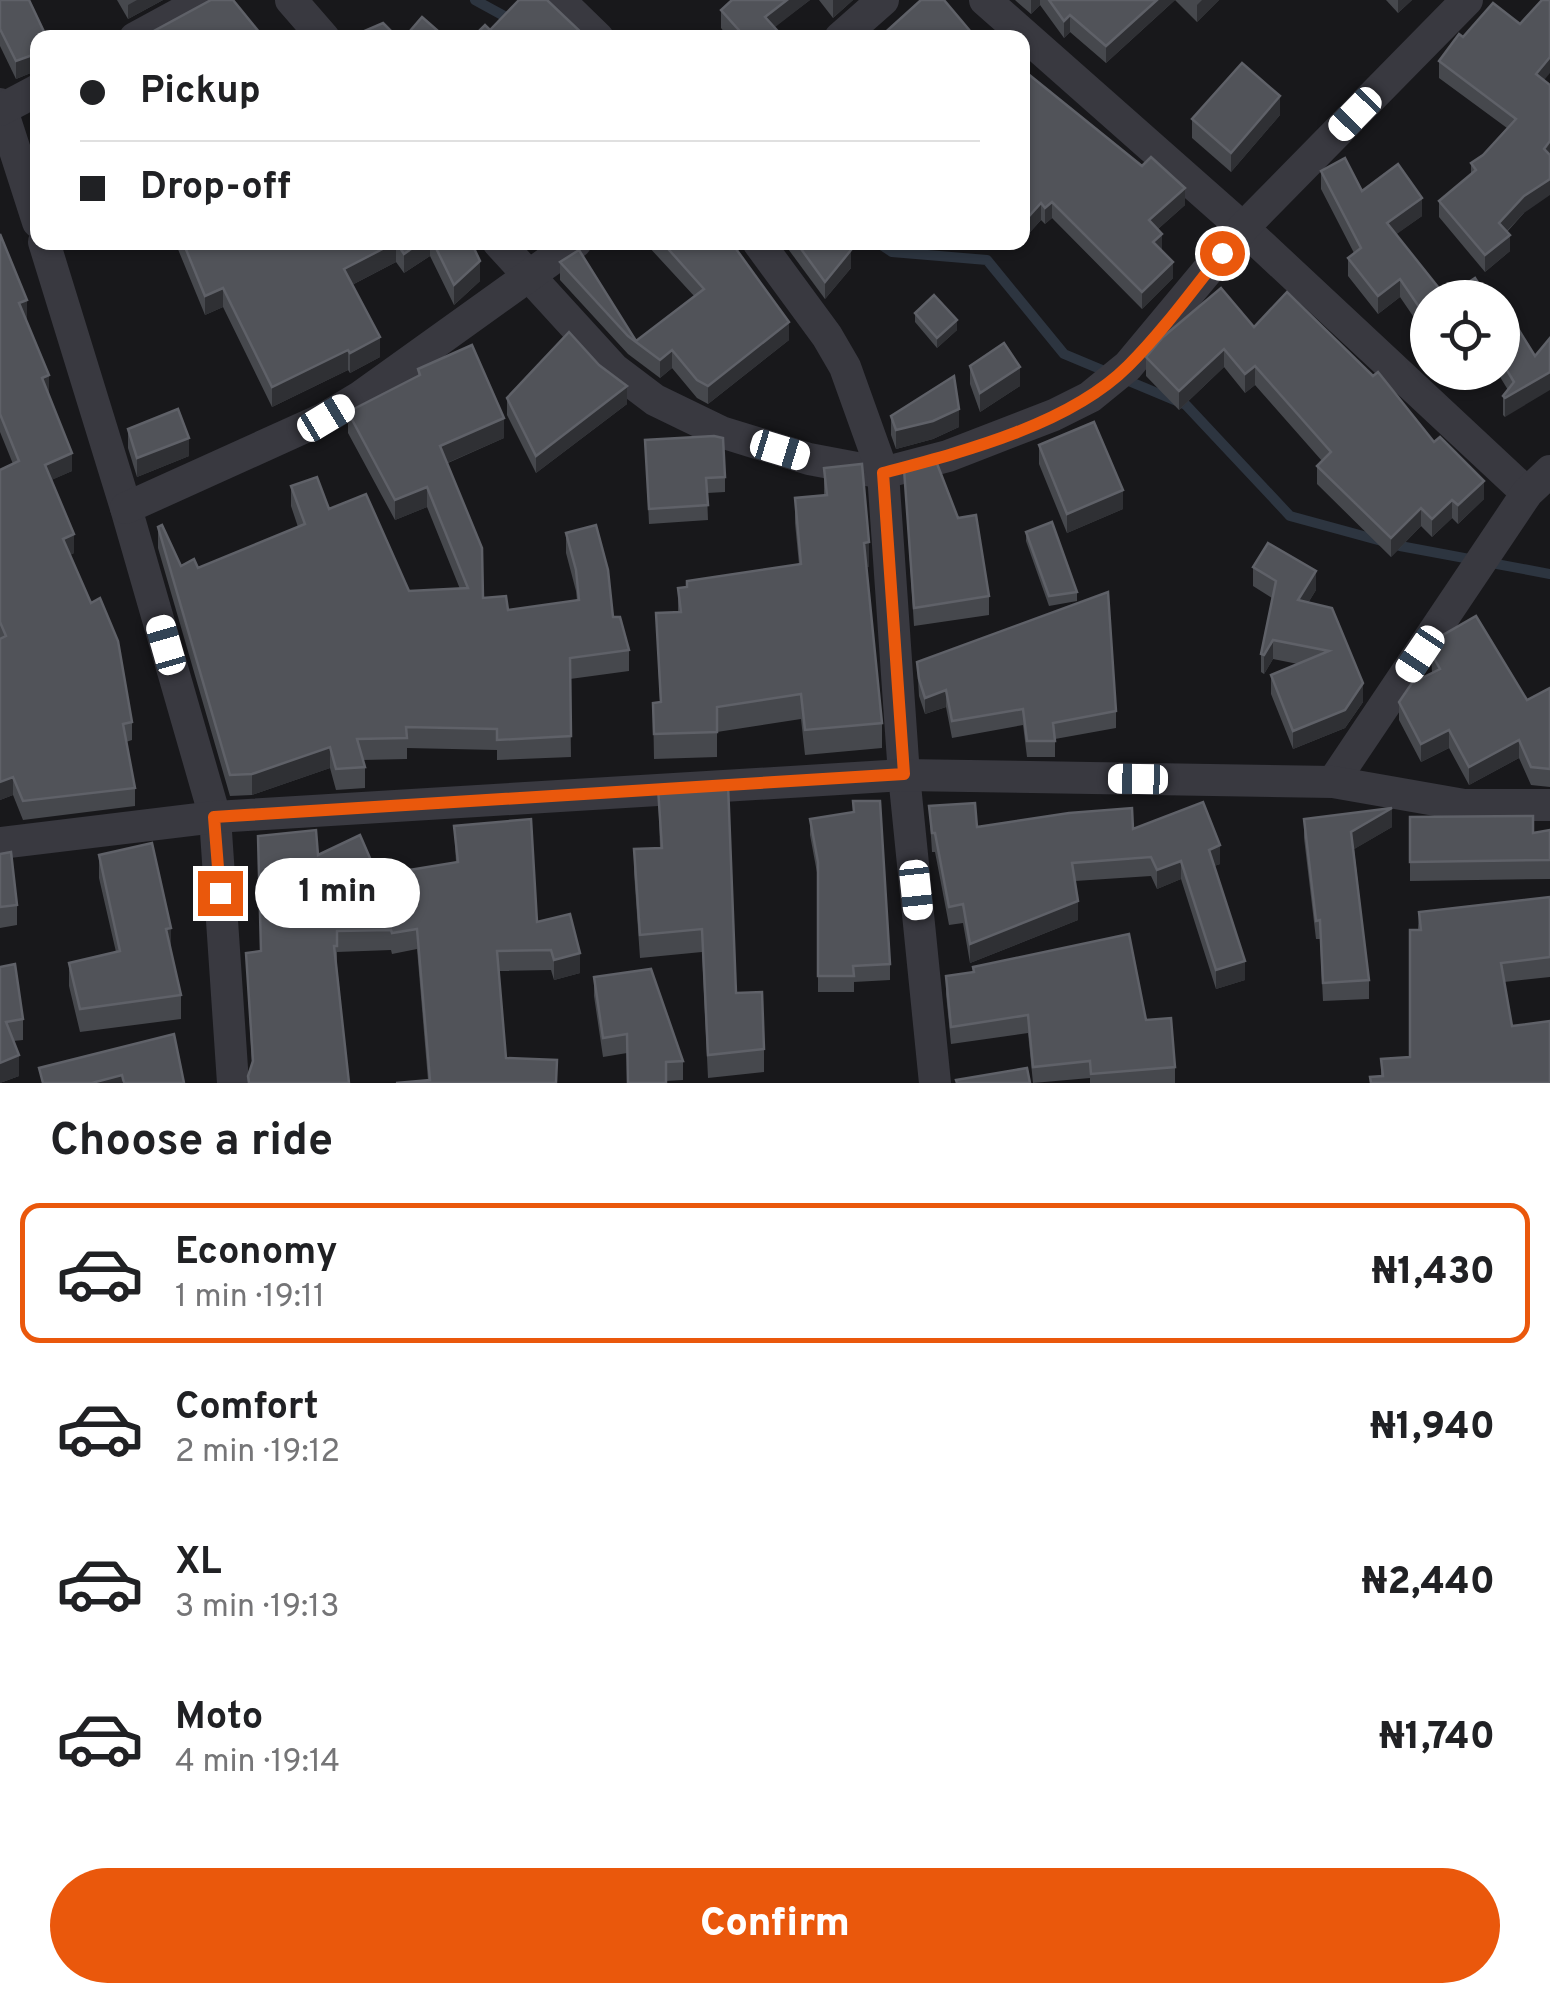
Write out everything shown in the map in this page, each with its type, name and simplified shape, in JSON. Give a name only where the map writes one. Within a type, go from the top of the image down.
[{"type":"street","points":[[150,30],[205,0]]},
{"type":"street","points":[[291,0],[317,30]]},
{"type":"street","points":[[559,0],[590,30]]},
{"type":"street","points":[[849,30],[884,0]]},
{"type":"street","points":[[985,0],[1019,30]]},
{"type":"street","points":[[505,250],[614,369],[655,400],[721,432],[809,459],[883,473],[948,456],[1054,416],[1090,397],[1128,366],[1243,228],[1468,0]]},
{"type":"street","points":[[1030,40],[1539,482],[1333,782]]},
{"type":"street","points":[[30,94],[1,107],[30,197]]},
{"type":"street","points":[[46,250],[126,508],[214,817],[233,1083]]},
{"type":"street","points":[[126,508],[326,418],[360,398],[564,250]]},
{"type":"street","points":[[764,250],[827,336],[845,368],[883,473],[904,774],[936,1083]]},
{"type":"street","points":[[0,843],[214,817],[904,774],[1333,782],[1464,805],[1550,805]]},
{"type":"building","points":[[0,0],[29,0],[43,30],[30,30],[30,56],[16,61],[0,29]]},
{"type":"building","points":[[211,0],[233,0],[257,30],[156,30]]},
{"type":"building","points":[[519,0],[547,0],[579,30],[490,30]]},
{"type":"building","points":[[732,0],[787,0],[765,17],[777,30],[739,30],[721,10]]},
{"type":"building","points":[[921,0],[944,0],[969,30],[888,30]]},
{"type":"building","points":[[1049,0],[1157,0],[1106,46],[1070,15],[1064,21]]},
{"type":"building","points":[[1542,0],[1550,0],[1550,57],[1536,74],[1550,85],[1550,141],[1544,149],[1550,155],[1550,179],[1524,196],[1499,223],[1510,235],[1485,255],[1439,201],[1476,170],[1471,163],[1516,119],[1439,61],[1459,34],[1463,37],[1493,3],[1520,24]]},
{"type":"building","points":[[422,17],[437,30],[411,30]]},
{"type":"building","points":[[383,23],[390,30],[367,30]]},
{"type":"building","points":[[1242,63],[1280,96],[1231,153],[1192,119]]},
{"type":"building","points":[[1030,75],[1142,166],[1151,157],[1185,188],[1149,220],[1162,234],[1153,242],[1173,262],[1142,292],[1052,202],[1045,208],[1041,203],[1030,215]]},
{"type":"building","points":[[1345,158],[1362,191],[1398,164],[1422,198],[1387,223],[1432,280],[1410,280],[1410,294],[1400,279],[1378,296],[1348,258],[1361,248],[1321,171]]},
{"type":"building","points":[[0,234],[27,300],[19,303],[49,375],[42,378],[72,453],[45,465],[74,534],[63,539],[91,603],[100,598],[118,641],[132,722],[123,724],[135,788],[23,801],[13,777],[0,782],[0,639],[6,636],[0,622],[0,470],[19,461],[0,414]]},
{"type":"building","points":[[186,250],[381,250],[344,269],[380,337],[272,387],[223,288],[205,296]]},
{"type":"building","points":[[437,250],[475,250],[480,261],[454,285]]},
{"type":"building","points":[[579,250],[636,341],[704,289],[669,250],[737,250],[789,322],[708,386],[697,380],[672,350],[660,360],[628,336],[560,262]]},
{"type":"building","points":[[802,250],[851,250],[825,282]]},
{"type":"building","points":[[1221,288],[1254,327],[1287,292],[1373,376],[1378,372],[1434,442],[1440,437],[1484,481],[1458,505],[1452,500],[1432,519],[1421,508],[1391,538],[1317,466],[1331,452],[1255,366],[1245,374],[1224,349],[1179,391],[1146,357],[1163,337]]},
{"type":"building","points":[[934,295],[957,320],[937,338],[915,313]]},
{"type":"building","points":[[569,332],[599,365],[627,386],[536,456],[507,398]]},
{"type":"building","points":[[1520,332],[1535,356],[1550,338],[1550,372],[1520,389]]},
{"type":"building","points":[[1004,343],[1020,367],[980,393],[970,366]]},
{"type":"building","points":[[472,345],[504,418],[440,446],[482,548],[483,598],[506,596],[508,610],[579,600],[566,533],[596,525],[608,570],[613,617],[620,617],[629,650],[570,658],[571,736],[497,740],[497,729],[406,727],[407,738],[357,739],[365,767],[336,769],[330,747],[252,774],[230,775],[158,527],[162,525],[181,566],[194,559],[198,568],[305,524],[291,486],[317,477],[329,509],[366,494],[409,591],[468,588],[427,487],[395,500],[348,412],[420,375],[418,369]]},
{"type":"building","points":[[954,376],[959,409],[933,421],[896,430],[891,416]]},
{"type":"building","points":[[178,409],[189,438],[137,458],[128,429]]},
{"type":"building","points":[[1094,422],[1123,490],[1067,514],[1039,445]]},
{"type":"building","points":[[723,438],[725,477],[706,478],[708,505],[649,509],[645,440]]},
{"type":"building","points":[[936,461],[958,518],[976,515],[989,596],[914,608],[904,469]]},
{"type":"building","points":[[862,464],[869,542],[864,543],[882,723],[805,730],[801,694],[717,707],[717,732],[654,734],[653,703],[661,702],[656,613],[681,612],[678,588],[687,587],[687,581],[801,564],[795,498],[827,495],[824,468]]},
{"type":"building","points":[[1052,522],[1077,592],[1049,596],[1026,532]]},
{"type":"building","points":[[1268,543],[1316,571],[1298,600],[1332,608],[1363,683],[1345,710],[1293,731],[1271,675],[1329,651],[1273,640],[1261,654],[1276,581],[1253,567]]},
{"type":"building","points":[[1108,592],[1116,711],[1053,723],[1055,741],[1027,741],[1023,709],[952,721],[946,690],[925,698],[917,662]]},
{"type":"building","points":[[1476,616],[1527,700],[1550,688],[1550,769],[1531,767],[1519,740],[1469,767],[1449,730],[1421,744],[1399,702],[1412,683],[1440,669],[1431,653],[1443,635]]},
{"type":"building","points":[[728,784],[736,993],[762,992],[764,1049],[708,1055],[702,929],[640,935],[634,849],[662,848],[658,788]]},
{"type":"building","points":[[853,801],[880,801],[890,964],[853,966],[854,976],[818,976],[818,862],[810,819],[854,812]]},
{"type":"building","points":[[1203,802],[1220,845],[1209,850],[1245,961],[1216,970],[1181,861],[1157,870],[1151,857],[1072,863],[1078,901],[970,944],[963,904],[949,907],[929,806],[975,803],[977,827],[1132,808],[1133,829]]},
{"type":"building","points":[[1392,808],[1351,832],[1369,980],[1323,983],[1320,920],[1316,921],[1304,819]]},
{"type":"building","points":[[1533,816],[1533,833],[1550,830],[1550,860],[1410,862],[1410,817]]},
{"type":"building","points":[[531,819],[537,922],[570,914],[580,953],[554,960],[551,950],[497,951],[506,1058],[557,1060],[556,1083],[396,1083],[430,1080],[417,929],[392,933],[337,931],[334,946],[349,1083],[249,1083],[253,1061],[246,953],[261,951],[258,836],[316,830],[318,855],[360,835],[373,865],[373,876],[458,862],[454,826]]},
{"type":"building","points":[[152,843],[181,995],[80,1009],[69,963],[120,951],[99,855]]},
{"type":"building","points":[[11,852],[17,905],[0,907],[0,854]]},
{"type":"building","points":[[1550,897],[1550,957],[1501,963],[1512,1026],[1550,1021],[1550,1083],[1371,1083],[1370,1077],[1383,1076],[1381,1059],[1410,1057],[1410,930],[1421,930],[1419,912]]},
{"type":"building","points":[[1129,934],[1146,1020],[1171,1018],[1175,1067],[1091,1074],[1090,1061],[1033,1067],[1028,1015],[951,1027],[946,976]]},
{"type":"building","points":[[15,964],[23,1019],[6,1022],[19,1055],[0,1063],[0,967]]},
{"type":"building","points":[[651,969],[683,1061],[666,1062],[666,1083],[628,1083],[627,1034],[603,1038],[594,977]]},
{"type":"building","points":[[174,1034],[184,1083],[124,1083],[122,1075],[92,1083],[43,1083],[39,1068]]},
{"type":"building","points":[[1027,1068],[1030,1083],[956,1080]]},
{"type":"waterway","points":[[475,0],[506,17],[517,30]]},
{"type":"waterway","points":[[889,250],[987,260],[1064,354],[1186,405],[1290,516],[1400,546],[1550,574]]},
{"type":"route","points":[[220,893],[214,817],[904,774],[883,473],[948,456],[1054,416],[1090,397],[1128,366],[1222,253]]}]
